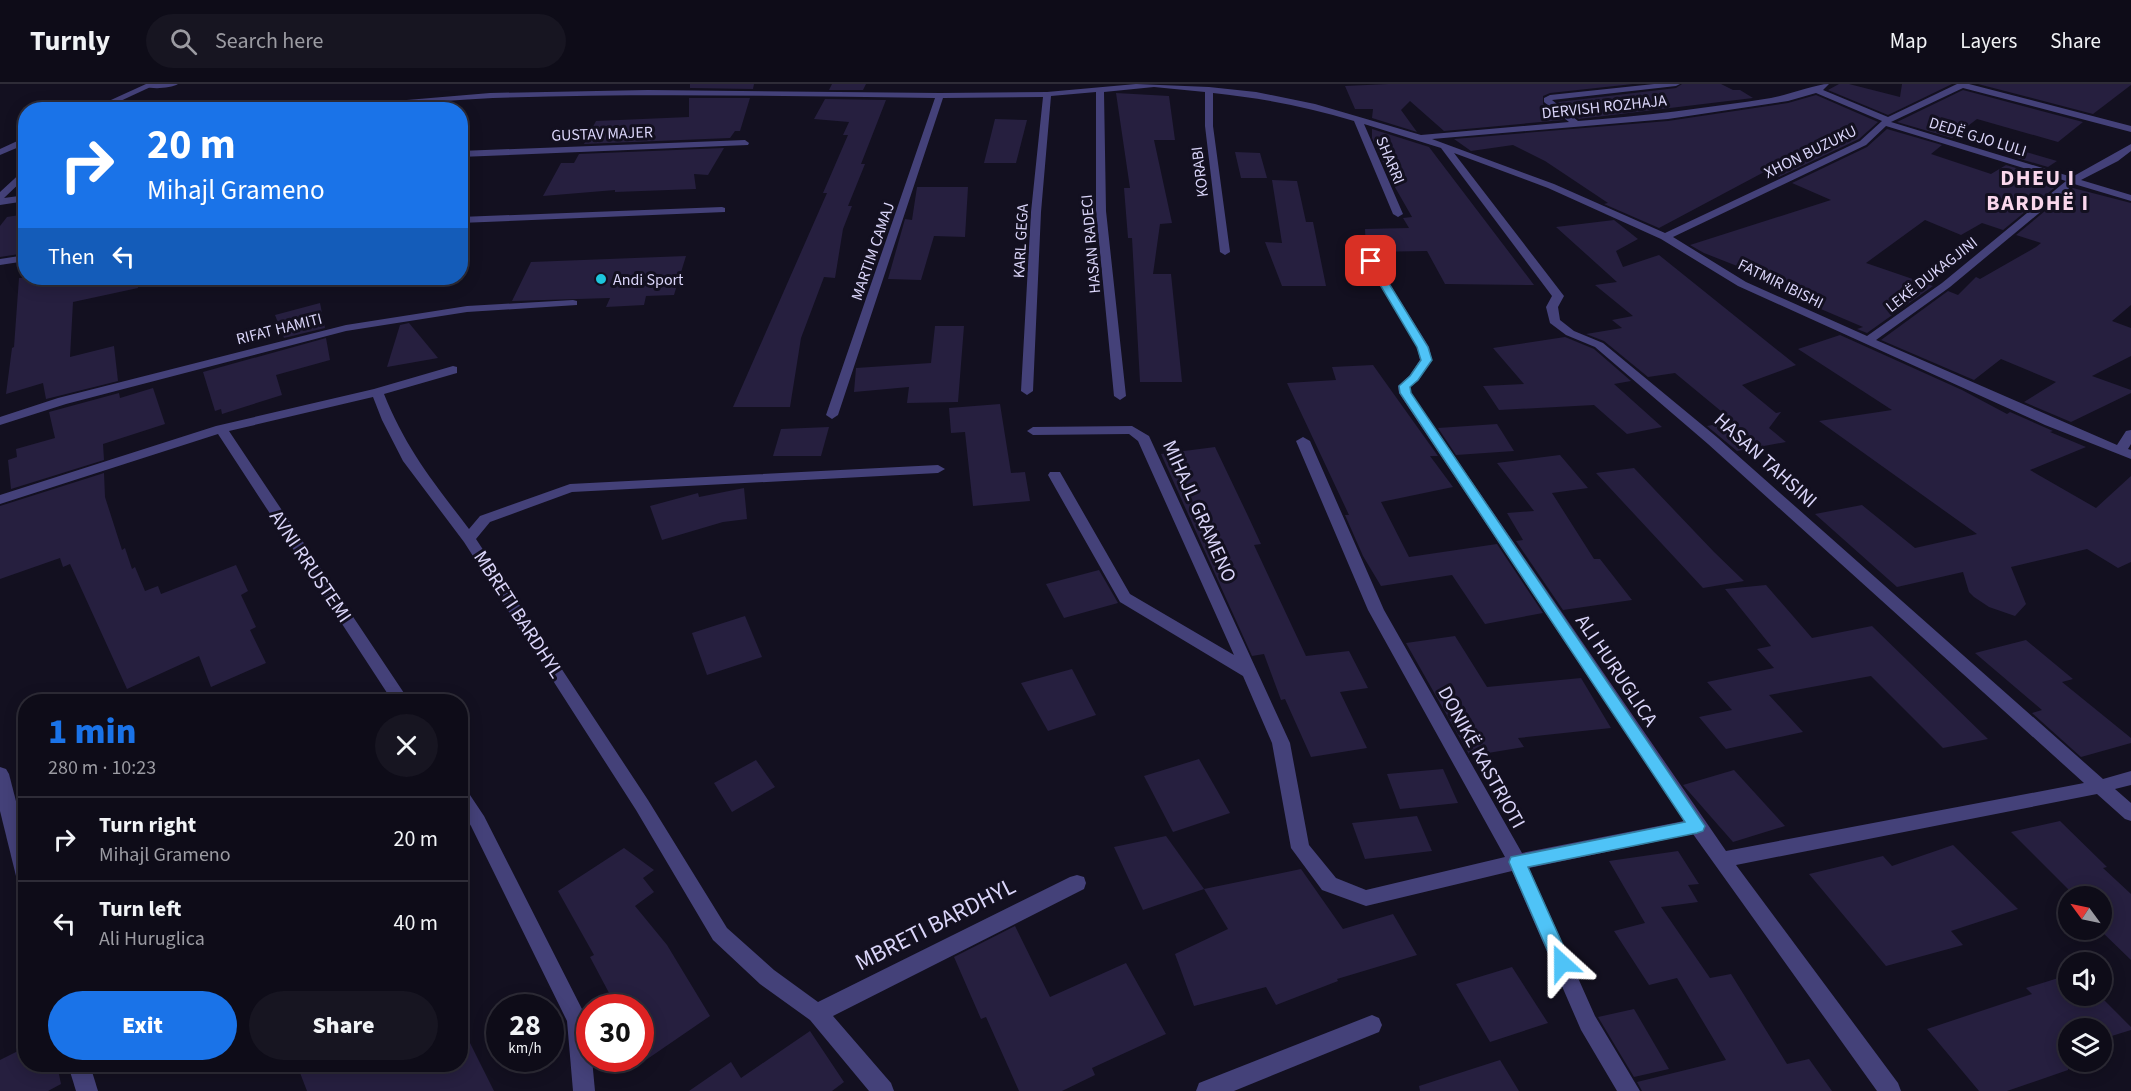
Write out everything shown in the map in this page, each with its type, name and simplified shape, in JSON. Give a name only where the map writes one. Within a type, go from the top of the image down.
[{"type":"street","points":[[112,102],[151,85],[174,84]]},
{"type":"street","name":"FATMIR IBISHI","points":[[395,102],[447,98],[615,93],[940,96],[1047,94],[1150,84],[1209,88],[1284,100],[1357,118],[1419,137],[1551,186],[1665,237],[1742,284],[1867,341],[2126,453]]},
{"type":"street","points":[[1578,125],[1547,100],[1676,84]]},
{"type":"street","points":[[1963,84],[2131,129]]},
{"type":"street","name":"XHON BUZUKU","points":[[1665,237],[1863,143],[1887,122],[1963,84]]},
{"type":"street","name":"DEDË GJO LULI","points":[[1821,87],[1887,122],[2072,182],[2131,198]]},
{"type":"street","name":"DERVISH ROZHAJA","points":[[1419,137],[1668,116],[1788,98],[1821,87]]},
{"type":"street","name":"KORABI","points":[[1209,88],[1209,126],[1225,252]]},
{"type":"street","name":"HASAN RADECI","points":[[1100,90],[1101,211],[1120,396]]},
{"type":"street","name":"KARL GEGA","points":[[1028,391],[1036,212],[1047,94]]},
{"type":"street","name":"MARTIM CAMAJ","points":[[832,415],[940,96]]},
{"type":"street","name":"SHARRI","points":[[1357,118],[1398,214]]},
{"type":"street","name":"GUSTAV MAJER","points":[[468,154],[745,143]]},
{"type":"street","points":[[0,152],[18,144]]},
{"type":"street","name":"HASAN TAHSINI","points":[[1445,147],[1558,296],[1552,307],[1554,321],[1570,333],[1599,345],[1704,434],[2131,814]]},
{"type":"street","name":"LEKË DUKAGJINI","points":[[1867,341],[1946,285],[2072,182],[2115,159],[2131,147]]},
{"type":"street","points":[[0,197],[18,179]]},
{"type":"street","points":[[0,202],[18,199]]},
{"type":"street","points":[[468,220],[722,210]]},
{"type":"street","points":[[0,262],[18,259]]},
{"type":"street","name":"ALI HURUGLICA","points":[[1371,261],[1423,347],[1426,360],[1414,378],[1404,386],[1405,393],[1697,826],[1890,1091]]},
{"type":"street","name":"RIFAT HAMITI","points":[[0,421],[94,393],[346,328],[467,309],[573,303]]},
{"type":"street","points":[[0,500],[221,429],[377,392],[453,370]]},
{"type":"street","points":[[377,392],[388,420],[410,460],[469,539]]},
{"type":"street","name":"AVNI RRUSTEMI","points":[[221,429],[397,694]]},
{"type":"street","name":"MIHAJL GRAMENO","points":[[1033,432],[1132,430],[1144,439],[1281,743],[1300,848],[1329,884],[1366,898],[1517,862],[1697,826]]},
{"type":"street","points":[[2126,453],[2131,434]]},
{"type":"street","name":"DONIKË KASTRIOTI","points":[[1303,441],[1376,610],[1517,862],[1588,1023],[1629,1091]]},
{"type":"street","name":"MBRETI BARDHYL","points":[[883,1091],[817,1013],[767,977],[720,934],[642,805],[469,539],[484,519],[570,488],[938,469]]},
{"type":"street","points":[[1055,475],[1125,598],[1249,672]]},
{"type":"street","points":[[0,774],[18,847]]},
{"type":"street","points":[[1722,860],[2099,787],[2131,778]]},
{"type":"street","points":[[468,806],[478,821],[577,1020],[585,1091]]},
{"type":"street","name":"MBRETI BARDHYL","points":[[817,1013],[1077,883]]},
{"type":"street","points":[[1207,1091],[1372,1025]]},
{"type":"street","points":[[81,1072],[87,1091]]},
{"type":"building","points":[[690,84],[754,84],[753,89],[690,88]]},
{"type":"building","points":[[832,84],[866,84],[863,90],[829,90]]},
{"type":"building","points":[[1633,84],[1550,93],[1543,96],[1543,104],[1563,120],[1444,131],[1410,101],[1401,110],[1417,132],[1372,118],[1373,109],[1355,109],[1345,86]]},
{"type":"building","points":[[1682,84],[1721,84],[1733,90],[1740,90],[1753,98],[1579,119],[1558,102],[1676,88]]},
{"type":"building","points":[[1839,84],[1849,84],[1900,97],[1902,84],[1952,84],[1888,115],[1828,90]]},
{"type":"building","points":[[1978,84],[2131,84],[2131,85],[2093,114]]},
{"type":"building","points":[[1963,90],[2083,122],[2058,142],[1977,119],[1952,138],[1897,122]]},
{"type":"building","points":[[1116,93],[1169,96],[1175,140],[1154,140],[1172,223],[1160,224],[1153,274],[1171,274],[1182,382],[1140,382],[1132,238],[1128,238],[1124,188],[1130,188]]},
{"type":"building","points":[[1816,95],[1878,122],[1859,139],[1779,177],[1766,171],[1659,228],[1604,204],[1608,203],[1545,161],[1513,145],[1471,151],[1454,139],[1668,121],[1788,103]]},
{"type":"building","points":[[689,98],[750,98],[740,131],[735,131],[730,138],[584,144],[596,121],[689,117]]},
{"type":"building","points":[[825,99],[886,100],[861,164],[865,164],[848,206],[852,206],[843,229],[835,278],[824,277],[801,338],[790,407],[733,407],[827,193],[823,193],[848,135],[843,135],[849,122],[814,119]]},
{"type":"building","points":[[995,119],[1027,120],[1016,163],[984,163]]},
{"type":"building","points":[[1372,129],[1429,147],[1534,285],[1445,284],[1427,251],[1366,252],[1365,229],[1409,228],[1403,218],[1412,217],[1392,182],[1372,138]]},
{"type":"building","points":[[1887,129],[1942,145],[1931,154],[1991,174],[2006,165],[2059,181],[2056,183],[2059,184],[2003,230],[1982,223],[1961,235],[1925,220],[1866,263],[1933,286],[1867,333],[1857,329],[1863,327],[1802,301],[1805,297],[1690,245],[1831,200],[1792,183],[1867,147]]},
{"type":"building","points":[[724,148],[708,175],[694,174],[696,189],[615,192],[615,190],[543,196],[561,163],[574,163],[579,154]]},
{"type":"building","points":[[1235,152],[1260,153],[1267,178],[1241,178]]},
{"type":"building","points":[[2026,152],[2057,161],[2048,167],[2017,158]]},
{"type":"building","points":[[1272,180],[1297,181],[1306,222],[1313,222],[1326,286],[1282,286],[1265,242],[1282,243]]},
{"type":"building","points":[[917,187],[968,187],[965,237],[934,236],[921,280],[888,279],[905,219],[912,220]]},
{"type":"building","points":[[2073,188],[2131,203],[2131,305],[2112,321],[2131,328],[2131,356],[2092,376],[2131,390],[2131,393],[2071,422],[2024,402],[2056,382],[2001,359],[1974,380],[1881,340],[1948,291],[1958,295],[1976,277],[1980,279],[2036,247],[2041,243],[2016,235]]},
{"type":"building","points":[[18,215],[18,254],[0,257],[0,226],[7,217]]},
{"type":"building","points":[[1614,220],[1638,239],[1616,251],[1623,267],[1659,255],[1796,365],[1742,385],[1776,413],[1781,412],[1769,428],[1786,442],[1737,451],[1707,426],[1733,421],[1675,373],[1648,377],[1604,341],[1586,334],[1622,328],[1612,320],[1633,316],[1595,285],[1617,282],[1556,227]]},
{"type":"building","name":"Andi Sport","points":[[686,256],[674,295],[646,296],[644,305],[606,307],[610,298],[512,301],[531,262]]},
{"type":"building","points":[[18,285],[138,285],[138,288],[73,302],[70,357],[114,346],[118,381],[46,399],[43,383],[6,394],[12,348],[14,347]]},
{"type":"building","points":[[320,303],[325,328],[284,338],[275,315]]},
{"type":"building","points":[[409,323],[438,358],[387,367],[400,325]]},
{"type":"building","points":[[935,326],[964,326],[958,402],[907,403],[909,387],[854,392],[856,368],[931,363]]},
{"type":"building","points":[[1840,335],[1962,390],[2007,414],[2010,412],[2086,447],[2030,470],[2096,508],[2131,476],[2131,562],[2118,568],[2087,549],[2011,567],[2026,604],[2015,616],[1989,607],[1974,597],[1969,592],[1963,572],[1897,587],[1815,514],[1862,505],[1915,548],[1977,534],[1819,421],[1892,410],[1798,349]]},
{"type":"building","points":[[1565,337],[1594,349],[1631,381],[1614,384],[1662,427],[1627,434],[1594,405],[1499,410],[1483,386],[1524,384],[1493,348]]},
{"type":"building","points":[[326,338],[330,360],[276,375],[282,395],[222,414],[221,409],[215,411],[203,372]]},
{"type":"building","points":[[1373,365],[1438,456],[1430,456],[1453,487],[1381,502],[1409,557],[1497,544],[1543,613],[1485,624],[1452,575],[1381,586],[1363,556],[1345,515],[1349,515],[1287,383],[1336,380],[1332,367]]},
{"type":"building","points":[[153,388],[165,424],[103,444],[104,460],[11,489],[8,460],[17,457],[16,449],[55,438],[49,412],[119,393],[120,398]]},
{"type":"building","points":[[1000,404],[1011,473],[1025,472],[1030,501],[973,506],[965,432],[951,433],[949,408]]},
{"type":"building","points":[[1497,424],[1514,451],[1456,455],[1438,428]]},
{"type":"building","points":[[829,427],[821,456],[773,456],[781,429]]},
{"type":"building","points":[[1215,447],[1261,544],[1254,545],[1306,656],[1349,651],[1368,688],[1340,692],[1367,748],[1311,757],[1285,699],[1281,700],[1264,654],[1252,656],[1161,454]]},
{"type":"building","points":[[1560,455],[1588,488],[1552,493],[1594,559],[1600,559],[1632,600],[1563,610],[1516,541],[1523,540],[1507,513],[1534,511],[1497,463]]},
{"type":"building","points":[[1634,468],[1744,581],[1703,588],[1596,473]]},
{"type":"building","points":[[104,473],[105,497],[122,550],[125,548],[132,569],[135,567],[145,591],[158,586],[161,594],[236,565],[248,591],[241,595],[256,627],[250,630],[266,663],[211,687],[199,656],[127,689],[70,564],[63,567],[60,558],[0,579],[0,506]]},
{"type":"building","points":[[744,488],[747,519],[723,522],[662,540],[650,506],[698,493],[699,497]]},
{"type":"building","points":[[1099,570],[1118,603],[1064,618],[1046,584]]},
{"type":"building","points":[[1766,585],[1812,638],[1872,626],[1988,739],[1943,748],[1871,676],[1769,695],[1803,732],[1726,749],[1699,717],[1732,710],[1707,682],[1774,668],[1757,649],[1771,646],[1725,589]]},
{"type":"building","points":[[745,616],[762,657],[707,675],[692,633]]},
{"type":"building","points":[[1455,636],[1487,687],[1581,678],[1611,728],[1518,738],[1524,747],[1470,756],[1406,643]]},
{"type":"building","points":[[2026,640],[2073,679],[2062,682],[2131,738],[2131,743],[2081,757],[2032,713],[2042,710],[1975,653]]},
{"type":"building","points":[[1072,669],[1096,715],[1048,731],[1021,683]]},
{"type":"building","points":[[1199,759],[1230,813],[1173,832],[1144,776]]},
{"type":"building","points":[[756,760],[775,787],[732,812],[714,783]]},
{"type":"building","points":[[1443,769],[1458,803],[1400,809],[1387,774]]},
{"type":"building","points":[[1734,770],[1785,826],[1733,842],[1683,785]]},
{"type":"building","points":[[1417,816],[1432,851],[1365,859],[1352,823]]},
{"type":"building","points":[[2060,821],[2107,867],[2103,868],[2131,894],[2131,960],[2110,940],[2112,886],[2065,886],[2011,832]]},
{"type":"building","points":[[1166,836],[1204,889],[1143,910],[1114,847]]},
{"type":"building","points":[[1953,845],[2018,909],[1951,931],[1963,945],[1886,966],[1809,874],[1883,856],[1892,866]]},
{"type":"building","points":[[624,848],[654,870],[643,878],[654,892],[635,906],[667,945],[710,1016],[654,1054],[654,994],[610,994],[590,957],[594,955],[558,891]]},
{"type":"building","points":[[1678,851],[1699,884],[1688,885],[1698,902],[1661,907],[1710,978],[1731,974],[1787,1064],[1809,1059],[1832,1091],[1642,1091],[1637,1082],[1726,1060],[1677,978],[1649,985],[1614,931],[1645,923],[1609,861]]},
{"type":"building","points":[[1301,869],[1343,929],[1393,914],[1417,955],[1337,979],[1338,981],[1276,1005],[1266,987],[1194,1006],[1175,954],[1228,929],[1204,889]]},
{"type":"building","points":[[1015,926],[1050,997],[1126,963],[1166,1034],[1092,1068],[1095,1075],[1062,1091],[1019,1091],[986,1017],[981,1019],[954,957]]},
{"type":"building","points":[[1512,967],[1548,1023],[1490,1042],[1456,984]]},
{"type":"building","points":[[2058,978],[2058,1006],[2110,1006],[2131,1027],[2131,1030],[2112,1036],[2112,1018],[2058,1018],[2058,1072],[2062,1072],[2007,1091],[1979,1091],[1927,1029],[2032,994],[2026,988]]},
{"type":"building","points":[[1634,1009],[1669,1069],[1634,1077],[1598,1017]]},
{"type":"building","points":[[810,1031],[844,1082],[832,1091],[689,1091],[731,1062],[741,1078]]},
{"type":"building","points":[[468,1039],[494,1091],[307,1091],[300,1072],[468,1072]]},
{"type":"building","points":[[18,1051],[18,1072],[58,1072],[61,1084],[48,1091],[0,1091],[0,1060]]},
{"type":"building","points":[[1500,1060],[1519,1091],[1420,1091],[1419,1086]]},
{"type":"place","name":"Andi Sport","points":[[601,279]]},
{"type":"district","name":"DHEU I BARDHË I","points":[[2038,190]]},
{"type":"route","points":[[1371,261],[1423,347],[1426,360],[1421,370],[1404,386],[1405,393],[1697,826],[1517,862],[1562,963]]}]
